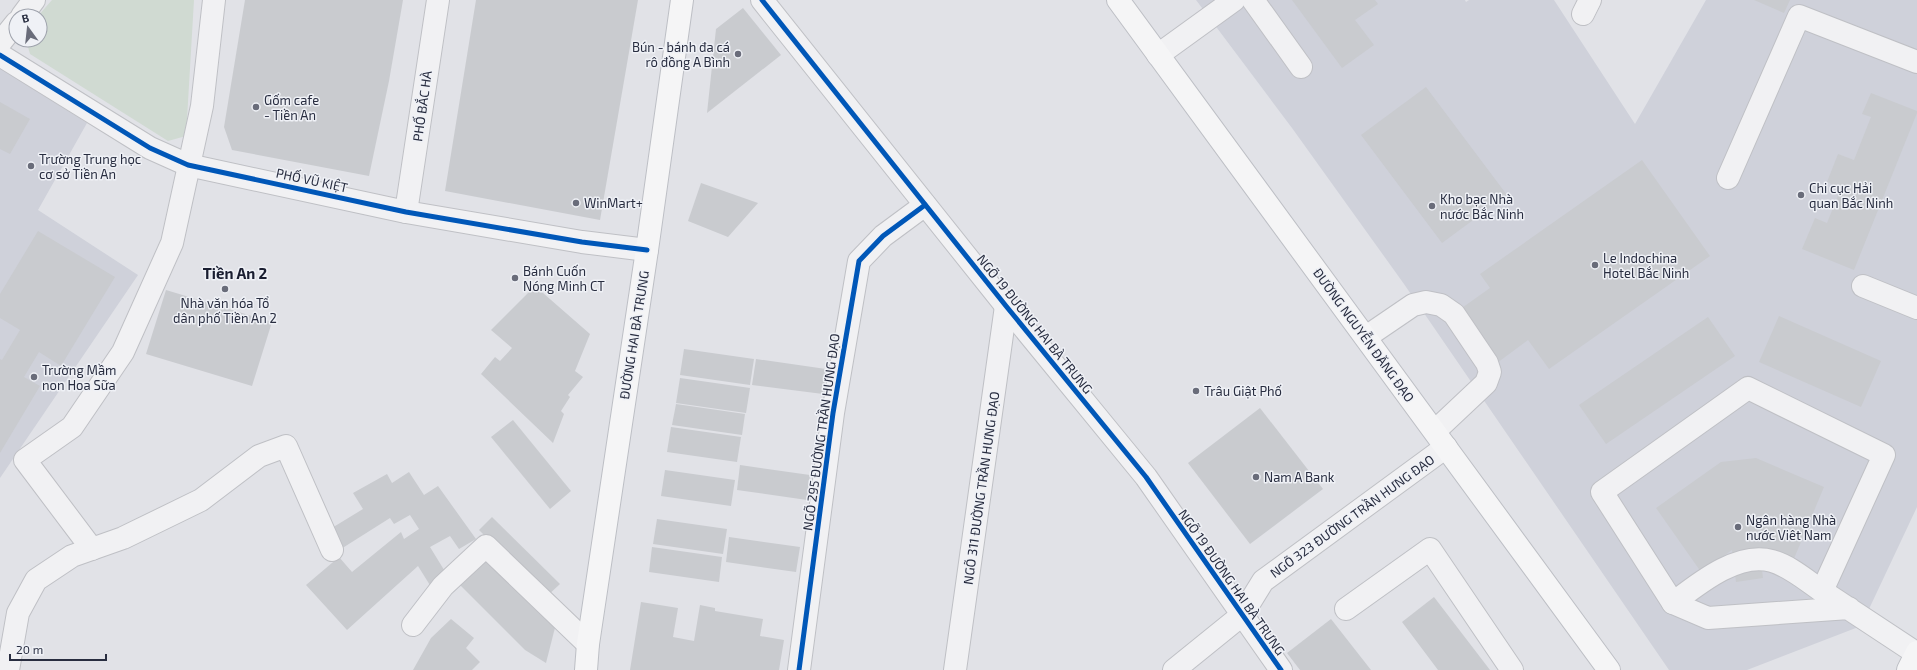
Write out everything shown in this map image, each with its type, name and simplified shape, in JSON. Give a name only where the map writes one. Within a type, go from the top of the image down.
[{"type":"main road","name":"ĐƯỜNG HAI BÀ TRƯNG","points":[[586,670],[588,644],[647,250],[682,0]]},
{"type":"main road","name":"ĐƯỜNG NGUYỄN ĐĂNG ĐẠO","points":[[1118,0],[1609,670]]},
{"type":"street","points":[[92,549],[25,460],[72,427],[123,352],[172,243],[202,106],[214,0]]},
{"type":"street","name":"PHỐ BẮC HÀ","points":[[406,212],[438,0]]},
{"type":"street","name":"NGÕ 19 ĐƯỜNG HAI BÀ TRƯNG","points":[[762,0],[1006,306],[1146,477],[1281,670]]},
{"type":"street","points":[[1158,55],[1234,0]]},
{"type":"street","points":[[1252,0],[1301,67]]},
{"type":"street","points":[[1728,178],[1800,16],[1917,62]]},
{"type":"street","points":[[0,43],[8,33]]},
{"type":"street","name":"PHỐ VŨ KIỆT","points":[[0,55],[150,148],[188,165],[406,212],[582,242],[647,250]]},
{"type":"street","name":"NGÕ 295 ĐƯỜNG TRẦN HƯNG ĐẠO","points":[[799,670],[833,413],[859,261],[883,236],[925,205]]},
{"type":"street","points":[[1862,286],[1917,308]]},
{"type":"street","name":"NGÕ 323 ĐƯỜNG TRẦN HƯNG ĐẠO","points":[[1174,670],[1242,615],[1263,581],[1440,439],[1486,383],[1489,376],[1487,362],[1454,314],[1441,305],[1420,302],[1407,308],[1366,337]]},
{"type":"street","name":"NGÕ 311 ĐƯỜNG TRẦN HƯNG ĐẠO","points":[[955,670],[1006,306]]},
{"type":"street","points":[[1822,591],[1884,455],[1748,388],[1602,492],[1673,603],[1708,618],[1849,608]]},
{"type":"street","points":[[8,670],[18,613],[36,580],[72,556],[124,538],[202,500],[259,456],[286,446],[332,550]]},
{"type":"street","points":[[413,625],[443,586],[486,546],[588,644]]},
{"type":"street","points":[[1346,609],[1430,548],[1512,670]]},
{"type":"street","points":[[1673,603],[1725,568],[1753,559],[1772,560],[1788,568],[1849,608],[1914,658]]},
{"type":"shaded area","points":[[52,0],[194,0],[186,136],[168,141],[30,54],[28,48],[48,48],[48,8],[45,8]]},
{"type":"shaded area","points":[[1196,0],[1465,0],[1466,2],[1469,0],[1554,0],[1635,124],[1706,0],[1917,0],[1917,507],[1861,626],[1747,670],[1669,670],[1404,284],[1292,128]]},
{"type":"shaded area","name":"Trường Mầm non Hoa Sữa","points":[[0,68],[87,123],[38,210],[138,275],[0,478]]},
{"type":"building","points":[[245,0],[403,0],[389,81],[369,176],[232,150],[224,127]]},
{"type":"building","points":[[476,0],[638,0],[600,220],[445,191]]},
{"type":"building","points":[[1292,0],[1375,0],[1378,4],[1355,20],[1374,45],[1342,68]]},
{"type":"building","points":[[1754,0],[1790,0],[1784,13]]},
{"type":"building","points":[[743,8],[781,55],[707,113],[716,29]]},
{"type":"building","points":[[1426,87],[1507,195],[1442,243],[1361,135]]},
{"type":"building","points":[[1871,93],[1917,111],[1917,113],[1854,270],[1802,249],[1815,218],[1827,223],[1841,188],[1827,182],[1838,154],[1854,160],[1871,117],[1862,114]]},
{"type":"building","points":[[0,102],[30,119],[10,154],[0,149]]},
{"type":"building","name":"Le Indochina Hotel Bắc Ninh","points":[[1642,160],[1710,256],[1549,369],[1528,340],[1497,363],[1459,310],[1490,288],[1480,274]]},
{"type":"building","points":[[701,183],[758,203],[728,237],[688,221]]},
{"type":"building","name":"Trường Mầm non Hoa Sữa","points":[[38,231],[115,277],[61,366],[39,352],[24,377],[40,386],[0,453],[0,359],[2,360],[20,330],[0,318],[0,294]]},
{"type":"building","points":[[535,286],[590,334],[575,371],[583,377],[568,395],[570,397],[561,411],[564,414],[553,443],[481,374],[495,357],[500,361],[512,348],[491,330]]},
{"type":"building","points":[[166,290],[272,322],[252,386],[146,354]]},
{"type":"building","points":[[1779,316],[1881,361],[1861,407],[1759,362]]},
{"type":"building","points":[[1708,317],[1735,356],[1606,444],[1579,405]]},
{"type":"building","points":[[684,349],[754,359],[750,385],[680,375]]},
{"type":"building","points":[[756,359],[826,369],[823,394],[752,385]]},
{"type":"building","points":[[680,378],[750,388],[746,413],[676,403]]},
{"type":"building","points":[[676,404],[745,414],[742,435],[672,425]]},
{"type":"building","points":[[1260,408],[1323,489],[1250,544],[1188,463]]},
{"type":"building","points":[[513,420],[571,491],[550,509],[491,437]]},
{"type":"building","points":[[671,427],[741,437],[737,462],[667,452]]},
{"type":"building","name":"Ngân hàng Nhà nước Viêt Nam","points":[[1756,458],[1824,487],[1793,561],[1759,547],[1763,578],[1736,582],[1732,550],[1701,572],[1656,508],[1721,462]]},
{"type":"building","points":[[740,465],[810,475],[807,500],[737,490]]},
{"type":"building","points":[[665,470],[735,480],[731,506],[661,496]]},
{"type":"building","points":[[409,472],[424,495],[438,486],[476,539],[459,549],[450,536],[430,547],[449,578],[433,590],[418,566],[347,630],[306,585],[339,557],[352,572],[401,532],[404,539],[419,529],[410,515],[394,524],[390,518],[333,554],[322,534],[363,509],[353,493],[387,474],[392,483]]},
{"type":"building","points":[[492,517],[560,584],[546,597],[479,530]]},
{"type":"building","points":[[657,519],[727,529],[723,554],[653,544]]},
{"type":"building","points":[[729,537],[800,547],[796,572],[726,562]]},
{"type":"building","points":[[652,547],[722,557],[719,582],[649,572]]},
{"type":"building","points":[[493,555],[559,612],[546,663],[525,650],[460,585]]},
{"type":"building","points":[[1434,597],[1490,670],[1438,670],[1402,622]]},
{"type":"building","points":[[641,602],[678,608],[673,637],[694,641],[700,605],[715,608],[715,611],[763,619],[760,636],[784,640],[779,670],[630,670]]},
{"type":"building","points":[[451,619],[474,638],[466,648],[480,662],[472,670],[413,670],[431,638]]},
{"type":"building","points":[[1331,619],[1371,670],[1300,670],[1287,653]]},
{"type":"cycle path","points":[[762,0],[1006,306],[1146,477],[1281,670]]},
{"type":"cycle path","points":[[0,55],[150,148],[188,165],[406,212],[582,242],[647,250]]},
{"type":"cycle path","points":[[799,670],[833,413],[859,261],[883,236],[925,205]]},
{"type":"place","name":"Bún - bánh đa cá rô đồng A Bình","points":[[738,54]]},
{"type":"place","name":"Gốm cafe - Tiền An","points":[[256,107]]},
{"type":"place","name":"Trường Trung học cơ sở Tiền An","points":[[31,166]]},
{"type":"place","name":"Chi cục Hải quan Bắc Ninh","points":[[1801,195]]},
{"type":"place","name":"WinMart+","points":[[576,203]]},
{"type":"place","name":"Kho bạc Nhà nước Bắc Ninh","points":[[1432,206]]},
{"type":"place","name":"Le Indochina Hotel Bắc Ninh","points":[[1595,265]]},
{"type":"place","name":"Bánh Cuốn Nóng Minh CT","points":[[515,278]]},
{"type":"place","name":"Nhà văn hóa Tổ dân phố Tiền An 2","points":[[225,289]]},
{"type":"place","name":"Trường Mầm non Hoa Sữa","points":[[34,377]]},
{"type":"place","name":"Trâu Giật Phố","points":[[1196,391]]},
{"type":"place","name":"Nam A Bank","points":[[1256,477]]},
{"type":"place","name":"Ngân hàng Nhà nước Viêt Nam","points":[[1738,527]]},
{"type":"district","name":"Tiền An 2","points":[[235,274]]}]
